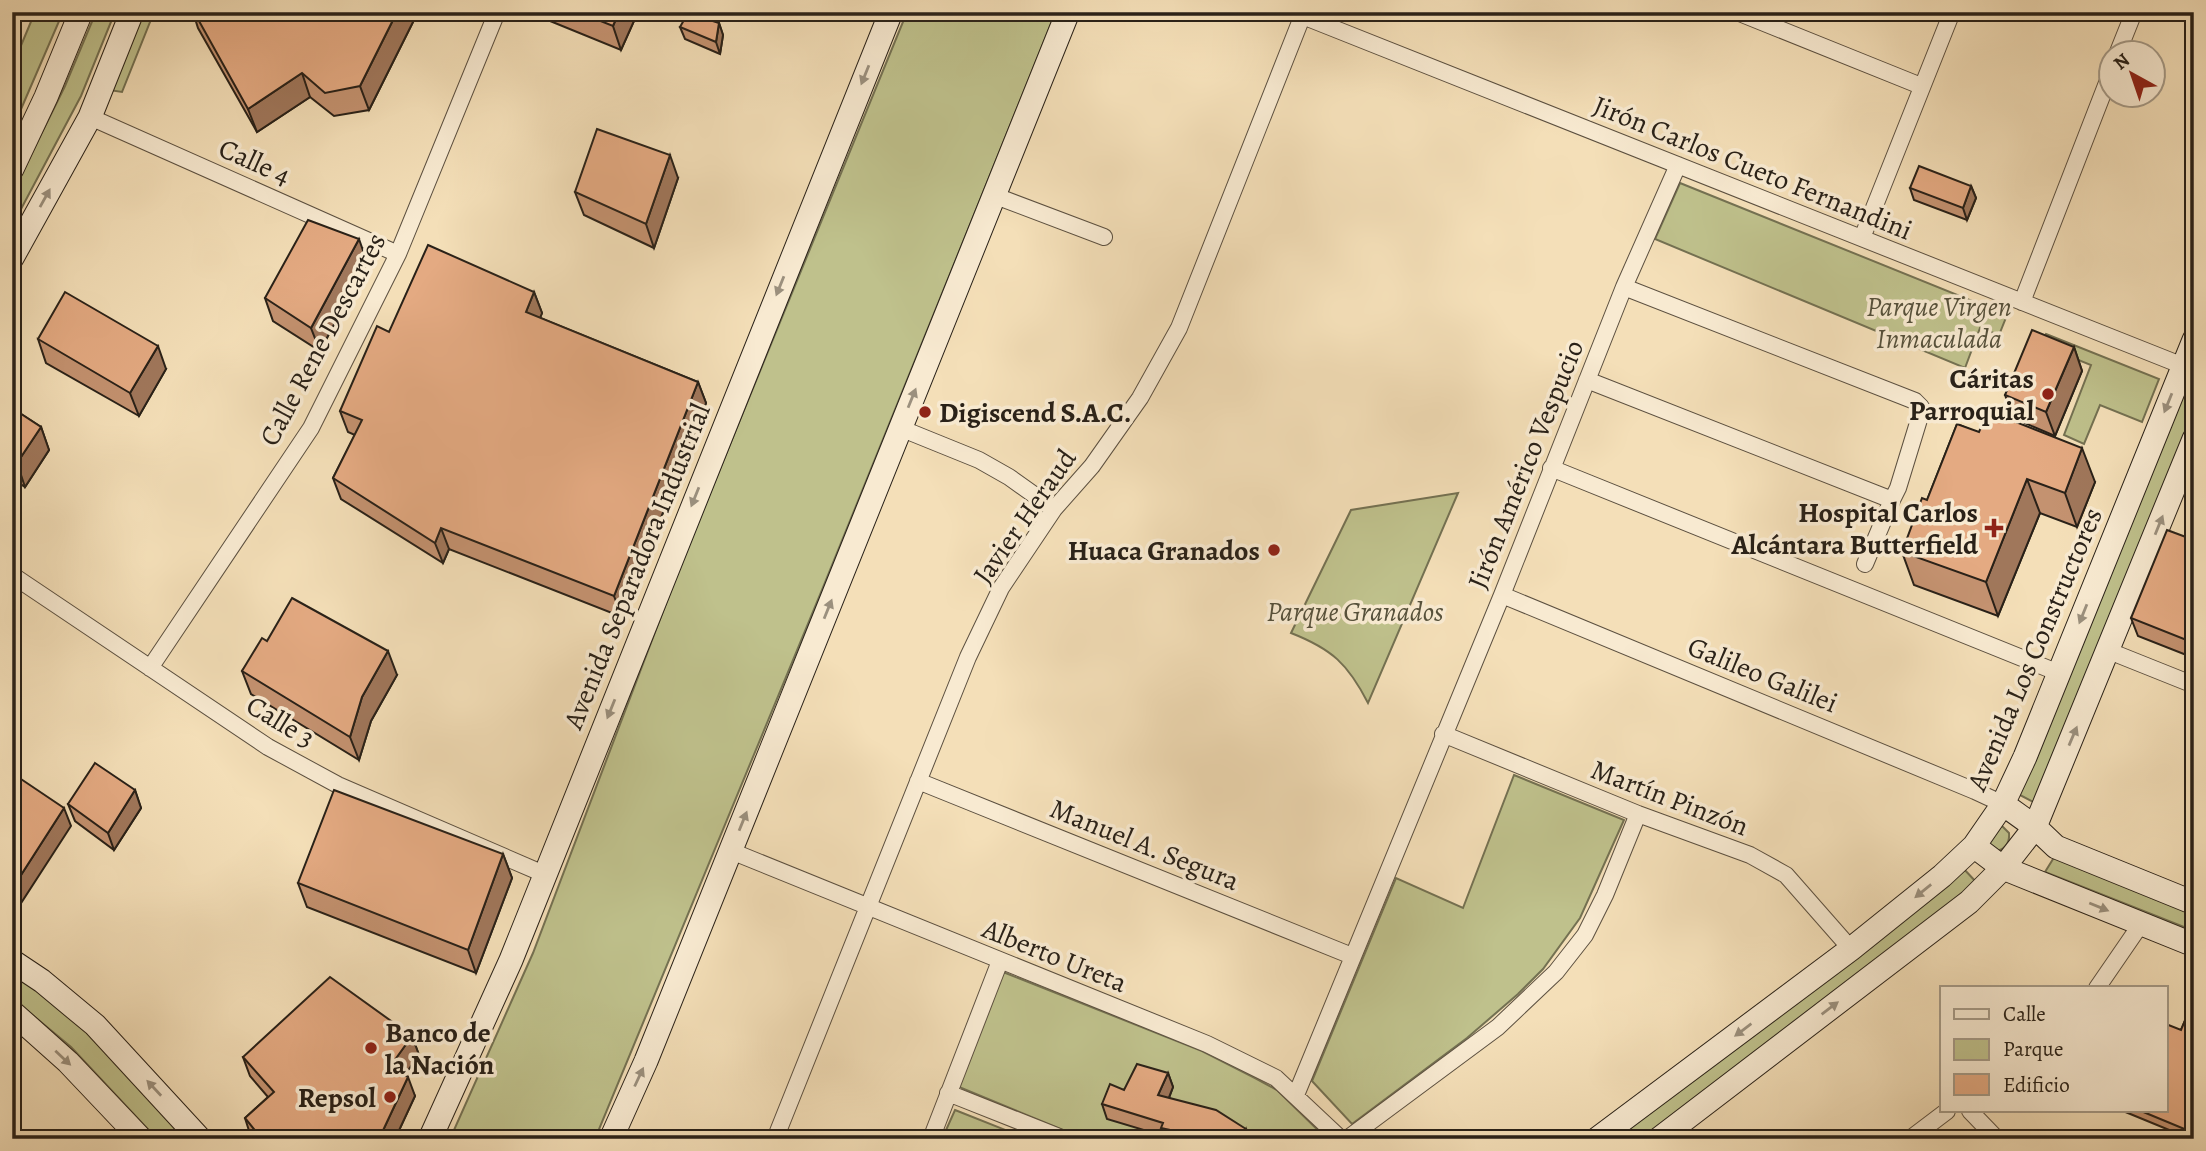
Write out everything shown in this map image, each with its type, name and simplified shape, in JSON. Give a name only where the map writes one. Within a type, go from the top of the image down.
[{"type":"street","points":[[12,20],[16,12]]},
{"type":"street","points":[[12,169],[46,97],[81,12]]},
{"type":"street","points":[[12,258],[90,117],[132,12]]},
{"type":"street","name":"Calle Rene Descartes","points":[[150,668],[311,428],[398,254],[497,12]]},
{"type":"street","name":"Avenida Separadora Industrial","points":[[430,1139],[511,960],[891,12]]},
{"type":"street","points":[[611,1139],[646,1061],[1068,12]]},
{"type":"street","points":[[1737,12],[1921,86]]},
{"type":"street","points":[[1862,238],[1952,12]]},
{"type":"street","points":[[2124,38],[2134,12]]},
{"type":"street","name":"Jirón Carlos Cueto Fernandini","points":[[1300,14],[2189,368]]},
{"type":"street","name":"Javier Heraud","points":[[775,1139],[968,657],[1001,588],[1054,509],[1092,466],[1140,398],[1179,328],[1300,14]]},
{"type":"street","points":[[2022,302],[2098,106]]},
{"type":"street","name":"Calle 4","points":[[90,117],[398,254]]},
{"type":"street","name":"Jirón Américo Vespucio","points":[[1296,1095],[1502,595],[1624,287],[1678,165]]},
{"type":"street","points":[[993,195],[1104,237]]},
{"type":"street","points":[[1624,287],[1915,401],[1921,407],[1892,500],[1864,564]]},
{"type":"street","name":"Avenida Los Constructores","points":[[1597,1139],[1850,949],[1942,876],[1974,846],[2003,804],[2025,757],[2189,368],[2194,340]]},
{"type":"street","points":[[1587,380],[1892,500]]},
{"type":"street","points":[[900,428],[979,460],[1009,477],[1054,509]]},
{"type":"street","points":[[1659,1139],[1969,902],[2003,868],[2035,827],[2194,439]]},
{"type":"street","points":[[1551,468],[2059,673]]},
{"type":"street","name":"Calle 3","points":[[12,575],[268,747],[338,785],[544,874]]},
{"type":"street","name":"Galileo Galilei","points":[[1502,595],[2003,804]]},
{"type":"street","points":[[2109,651],[2194,685]]},
{"type":"street","name":"Martín Pinzón","points":[[1443,734],[1638,814],[1750,855],[1786,875],[1850,949]]},
{"type":"street","name":"Manuel A. Segura","points":[[918,781],[1352,956]]},
{"type":"street","points":[[2003,804],[2035,827],[2056,847],[2194,903]]},
{"type":"street","points":[[1347,1139],[1497,1027],[1556,972],[1585,935],[1605,895],[1638,814]]},
{"type":"street","points":[[1974,846],[2003,868],[2194,945]]},
{"type":"street","name":"Alberto Ureta","points":[[731,851],[1208,1044],[1276,1078],[1341,1139]]},
{"type":"street","points":[[2097,986],[2141,924]]},
{"type":"street","points":[[12,961],[42,981],[95,1025],[200,1139]]},
{"type":"street","points":[[931,1139],[1000,961]]},
{"type":"street","points":[[12,1012],[68,1062],[141,1139]]},
{"type":"street","points":[[948,1093],[1064,1139]]},
{"type":"street","points":[[1910,1139],[1946,1112]]},
{"type":"street","points":[[1971,1112],[1997,1139]]},
{"type":"green space","points":[[35,12],[63,12],[12,130],[12,67]]},
{"type":"green space","points":[[96,12],[115,12],[81,96],[12,226],[12,193],[65,86]]},
{"type":"green space","points":[[140,12],[154,12],[122,92],[109,90]]},
{"type":"green space","points":[[907,12],[1056,12],[822,590],[595,1139],[450,1139],[533,953],[681,564]]},
{"type":"green space","name":"Parque Virgen Inmaculada","points":[[1680,183],[2007,315],[1999,335],[1980,328],[1965,368],[1655,239]]},
{"type":"green space","points":[[2046,334],[2159,379],[2142,422],[2100,405],[2084,444],[2064,435],[2091,365],[2041,345]]},
{"type":"green space","points":[[2183,394],[2194,394],[2194,414],[2035,803],[2018,794]]},
{"type":"green space","name":"Parque Granados","points":[[1458,493],[1368,703],[1346,668],[1337,659],[1318,645],[1291,633],[1351,510]]},
{"type":"green space","points":[[1514,775],[1624,820],[1580,918],[1543,969],[1518,994],[1467,1038],[1352,1124],[1312,1081],[1396,878],[1463,908]]},
{"type":"green space","points":[[1999,823],[2009,833],[2008,840],[2006,846],[1993,851],[1981,834]]},
{"type":"green space","points":[[2058,851],[2194,906],[2194,931],[2045,872]]},
{"type":"green space","points":[[1962,867],[1977,883],[1650,1139],[1614,1139]]},
{"type":"green space","points":[[12,971],[87,1031],[188,1139],[157,1139],[71,1047],[12,998]]},
{"type":"green space","points":[[1003,972],[1202,1051],[1255,1078],[1277,1090],[1327,1139],[1085,1139],[959,1087]]},
{"type":"green space","points":[[955,1110],[1028,1139],[942,1139]]},
{"type":"building","points":[[194,12],[397,12],[360,86],[325,93],[302,73],[248,109]]},
{"type":"building","points":[[578,12],[619,12],[613,26]]},
{"type":"building","points":[[688,13],[719,23],[716,42],[680,27]]},
{"type":"building","points":[[597,129],[670,155],[646,224],[575,192]]},
{"type":"building","points":[[1919,166],[1971,186],[1963,208],[1910,188]]},
{"type":"building","points":[[308,220],[359,239],[311,328],[265,298]]},
{"type":"building","points":[[428,245],[534,292],[526,312],[698,382],[614,596],[441,528],[435,543],[333,478],[362,420],[340,411],[377,326],[389,332]]},
{"type":"building","points":[[65,292],[158,346],[130,393],[38,339]]},
{"type":"building","points":[[2032,330],[2074,347],[2046,412],[2005,395]]},
{"type":"building","points":[[12,408],[41,427],[17,463],[12,460]]},
{"type":"building","points":[[1988,411],[2082,448],[2065,493],[2027,479],[1986,582],[1902,552],[1922,498],[1927,500],[1957,424],[1979,432]]},
{"type":"building","points":[[2167,530],[2194,540],[2194,643],[2131,618]]},
{"type":"building","points":[[292,598],[388,651],[362,697],[350,737],[242,671],[262,638],[267,641]]},
{"type":"building","points":[[95,763],[135,790],[108,833],[68,804]]},
{"type":"building","points":[[12,773],[64,808],[12,889]]},
{"type":"building","points":[[334,790],[503,854],[468,950],[298,883]]},
{"type":"building","points":[[330,977],[412,1036],[389,1068],[408,1077],[379,1139],[262,1139],[245,1118],[274,1092],[243,1057]]},
{"type":"building","points":[[2194,999],[2194,1133],[2143,1112],[2168,1112],[2168,1025],[2181,1030]]},
{"type":"building","points":[[1137,1064],[1168,1073],[1158,1095],[1216,1110],[1246,1129],[1241,1139],[1203,1139],[1161,1128],[1163,1123],[1102,1104],[1110,1084],[1124,1090]]},
{"type":"place","name":"Cáritas Parroquial","points":[[2048,394]]},
{"type":"place","name":"Digiscend S.A.C.","points":[[925,412]]},
{"type":"place","name":"Hospital Carlos Alcántara Butterfield","points":[[1994,528]]},
{"type":"place","name":"Huaca Granados","points":[[1274,550]]},
{"type":"place","name":"Banco de la Nación","points":[[371,1048]]},
{"type":"place","name":"Repsol","points":[[390,1097]]}]
